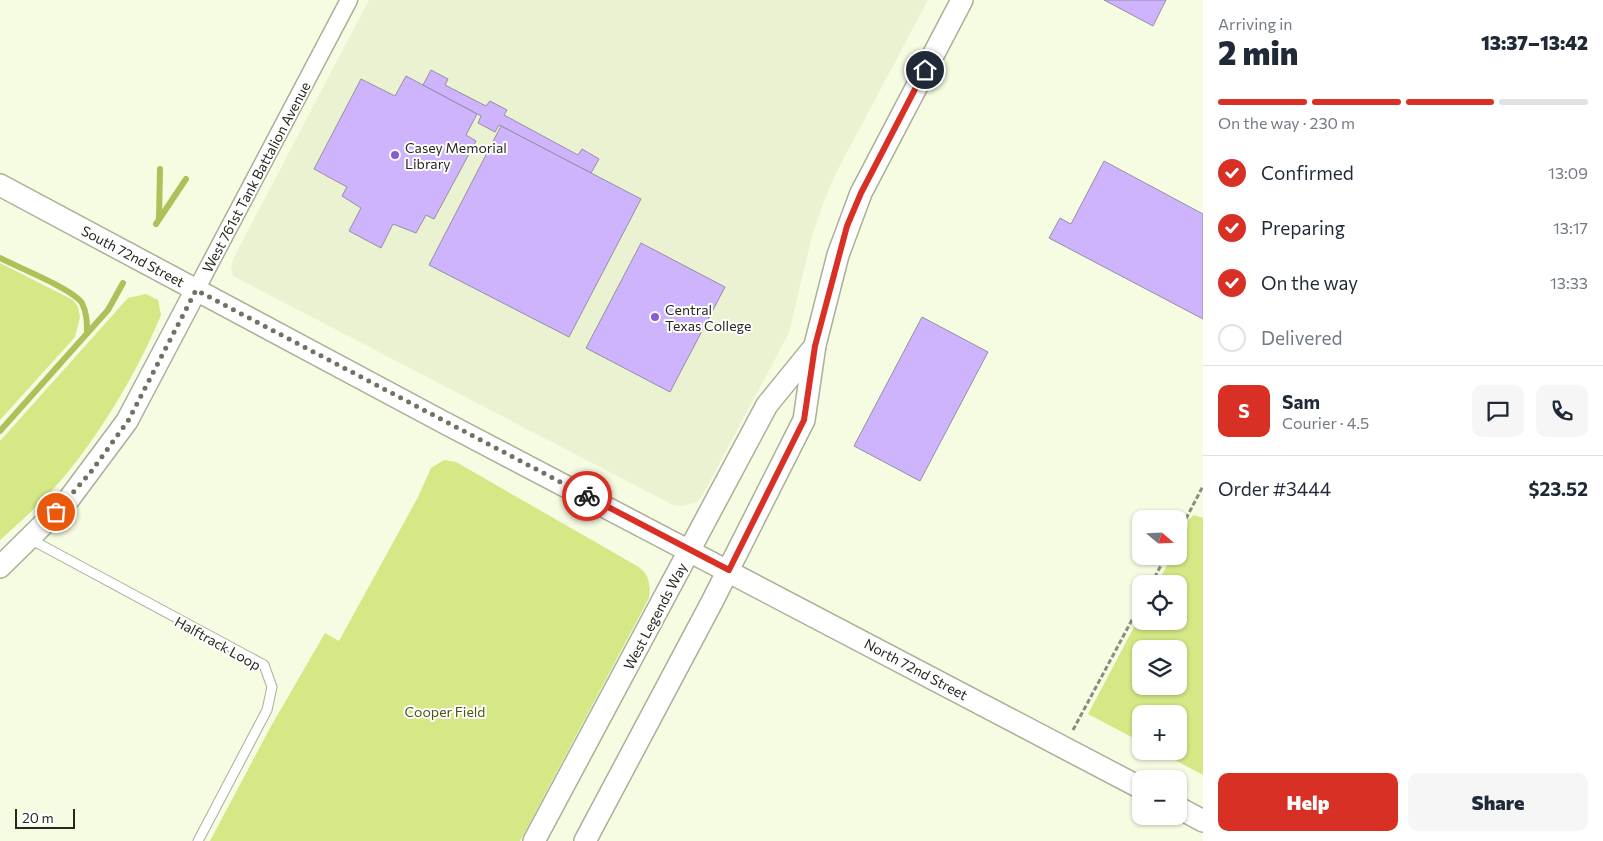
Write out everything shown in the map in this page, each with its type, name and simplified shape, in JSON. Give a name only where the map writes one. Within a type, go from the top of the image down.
[{"type":"street","name":"West 761st Tank Battalion Avenue","points":[[0,567],[75,492],[128,421],[349,0]]},
{"type":"street","name":"West Legends Way","points":[[585,841],[729,570],[804,420],[815,346],[838,255],[857,201],[962,0]]},
{"type":"street","name":"South 72nd Street","points":[[0,185],[690,550]]},
{"type":"street","name":"West Legends Way","points":[[534,841],[767,405],[815,346]]},
{"type":"street","name":"North 72nd Street","points":[[690,550],[1132,783]]},
{"type":"street","points":[[1187,812],[1203,821]]},
{"type":"lane","name":"Halftrack Loop","points":[[30,539],[198,632],[264,665],[272,687],[267,710],[198,841]]},
{"type":"path","points":[[1188,515],[1203,486]]},
{"type":"path","points":[[1064,747],[1132,620]]},
{"type":"shaded area","points":[[369,0],[928,0],[835,175],[824,201],[812,236],[789,333],[702,496],[696,502],[683,506],[673,505],[233,276],[231,268],[233,259]]},
{"type":"green space","points":[[0,263],[73,300],[78,307],[80,317],[75,337],[0,420]]},
{"type":"green space","points":[[146,294],[158,300],[161,315],[140,360],[115,405],[86,448],[55,487],[0,540],[0,441],[128,298]]},
{"type":"green space","name":"Cooper Field","points":[[444,460],[456,462],[637,566],[647,576],[650,588],[649,598],[520,841],[210,841],[270,728],[325,633],[339,641],[418,497],[431,468]]},
{"type":"green space","points":[[1194,515],[1203,518],[1203,775],[1175,760],[1187,760],[1187,705],[1132,705],[1132,737],[1088,714],[1133,630],[1187,630],[1187,575],[1162,575],[1167,565],[1188,565],[1188,520]]},
{"type":"building","points":[[1104,0],[1166,0],[1153,26]]},
{"type":"building","points":[[431,70],[448,79],[445,85],[486,106],[490,101],[507,110],[504,115],[578,155],[582,149],[599,159],[591,173],[499,125],[495,132],[478,123],[481,116],[423,85]]},
{"type":"building","name":"Casey Memorial Library","points":[[406,76],[477,114],[466,135],[476,141],[434,219],[426,215],[416,233],[393,224],[381,248],[349,231],[361,208],[342,196],[347,187],[314,169],[361,79],[395,96]]},
{"type":"building","points":[[501,126],[641,199],[569,337],[429,265]]},
{"type":"building","points":[[1104,161],[1203,214],[1203,319],[1049,238],[1060,218],[1071,224]]},
{"type":"building","name":"Central Texas College","points":[[641,243],[725,287],[670,392],[586,348]]},
{"type":"building","points":[[922,317],[988,352],[920,481],[854,446]]},
{"type":"waterway","points":[[159,218],[160,169]]},
{"type":"waterway","points":[[156,224],[186,179]]},
{"type":"waterway","points":[[0,258],[57,285],[77,297],[85,310],[87,333]]},
{"type":"waterway","points":[[0,431],[108,310],[123,283]]},
{"type":"way so far","points":[[56,512],[90,473],[128,421],[196,290],[443,422],[587,496]]},
{"type":"place","name":"Casey Memorial Library","points":[[395,155]]},
{"type":"place","name":"Central Texas College","points":[[655,317]]},
{"type":"route","points":[[587,496],[729,570],[804,420],[815,346],[847,226],[861,193],[925,70]]}]
